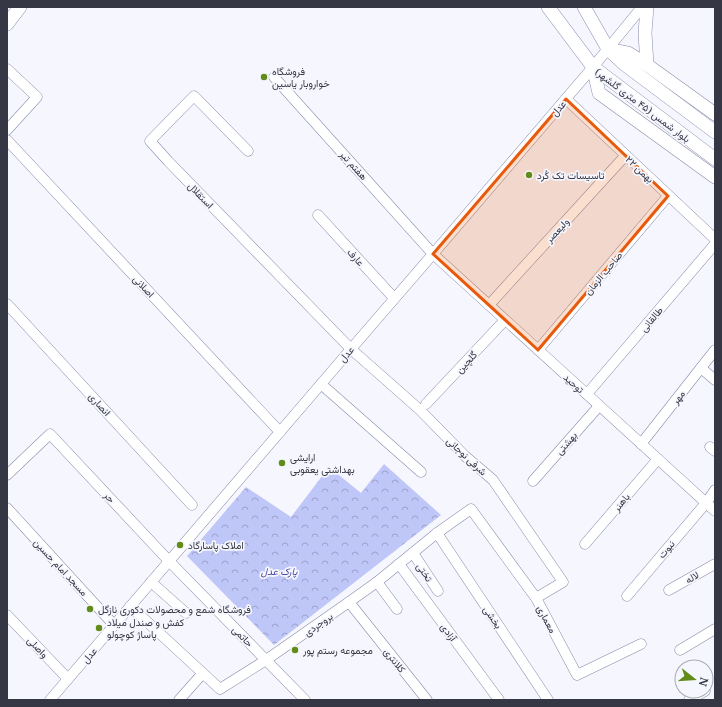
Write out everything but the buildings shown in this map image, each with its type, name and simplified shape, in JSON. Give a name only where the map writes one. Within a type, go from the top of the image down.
[{"type":"main road","points":[[7,24],[20,7]]},
{"type":"main road","name":"بلوار شمس (۴۵ متری گلشهر)","points":[[548,7],[593,67],[715,159]]},
{"type":"main road","points":[[584,7],[608,49],[624,64],[715,132]]},
{"type":"main road","points":[[647,7],[645,33],[647,65]]},
{"type":"main road","points":[[608,49],[628,53],[715,114]]},
{"type":"main road","points":[[593,67],[599,93],[715,177]]},
{"type":"street","name":"عدل","points":[[50,700],[321,384],[350,348],[566,99],[642,7]]},
{"type":"street","points":[[7,69],[37,97],[7,130]]},
{"type":"street","name":"هفتم تیر","points":[[274,77],[433,254]]},
{"type":"street","name":"استقلال","points":[[248,151],[194,96],[150,141],[350,348]]},
{"type":"street","name":"۲۲ بهمن","points":[[566,99],[715,239]]},
{"type":"street","name":"اصلانی","points":[[9,147],[280,432]]},
{"type":"street","name":"ولیعصر","points":[[489,305],[626,156]]},
{"type":"street","name":"صاحب الزمان","points":[[538,350],[668,196]]},
{"type":"street","name":"عارف","points":[[318,215],[394,298]]},
{"type":"street","name":"طالقانی","points":[[587,394],[715,244]]},
{"type":"street","name":"توحید","points":[[433,254],[715,511]]},
{"type":"street","name":"انصاری","points":[[7,304],[192,505]]},
{"type":"street","name":"گلچین","points":[[426,404],[505,320]]},
{"type":"street","name":"شرفی نوجانی","points":[[350,348],[420,410],[465,456],[493,480],[563,582],[536,598]]},
{"type":"street","name":"مهر","points":[[641,444],[715,350]]},
{"type":"street","points":[[700,368],[715,380]]},
{"type":"street","points":[[321,384],[421,472]]},
{"type":"street","name":"بهشتی","points":[[533,481],[599,406]]},
{"type":"street","name":"حر","points":[[7,475],[50,434],[169,561]]},
{"type":"street","name":"باهنر","points":[[585,544],[658,459]]},
{"type":"street","name":"نبوت","points":[[627,596],[706,503],[715,490]]},
{"type":"street","name":"مسجد امام حسین","points":[[7,508],[114,625]]},
{"type":"street","name":"بروجردی","points":[[130,606],[220,689],[266,660],[377,582],[412,553],[471,509]]},
{"type":"street","name":"معماری","points":[[471,509],[536,598],[577,675],[641,644]]},
{"type":"street","name":"بخشی","points":[[437,534],[548,700]]},
{"type":"street","name":"تختی","points":[[412,553],[438,591]]},
{"type":"street","name":"حاتمی","points":[[169,561],[266,660],[299,698]]},
{"type":"street","name":"آزادی","points":[[399,564],[499,700]]},
{"type":"street","name":"لاله","points":[[669,590],[715,564]]},
{"type":"street","points":[[151,582],[186,613]]},
{"type":"street","points":[[377,582],[397,609]]},
{"type":"street","name":"کلانتری","points":[[349,602],[427,700]]},
{"type":"street","name":"واصلی","points":[[7,615],[68,679]]},
{"type":"street","points":[[680,650],[715,629]]},
{"type":"street","points":[[180,700],[203,673]]},
{"type":"highlighted area","points":[[566,99],[668,196],[538,350],[433,254]]},
{"type":"green space","name":"پارک عدل","points":[[384,464],[441,515],[274,645],[187,556],[246,487],[291,517],[329,467],[361,493]]},
{"type":"place","name":"فروشگاه خواروبار یاسین","points":[[264,77]]},
{"type":"place","name":"تاسیسات تک کُرد","points":[[529,175]]},
{"type":"place","name":"ارایشی بهداشتی یعقوبی","points":[[282,463]]},
{"type":"place","name":"املاک پاسارگاد","points":[[180,545]]},
{"type":"place","name":"فروشگاه شمع و محصولات دکوری نازگل","points":[[90,609]]},
{"type":"place","name":"کفش و صندل میلاد پاساژ کوچولو","points":[[99,628]]},
{"type":"place","name":"مجموعه رستم پور","points":[[295,650]]}]
